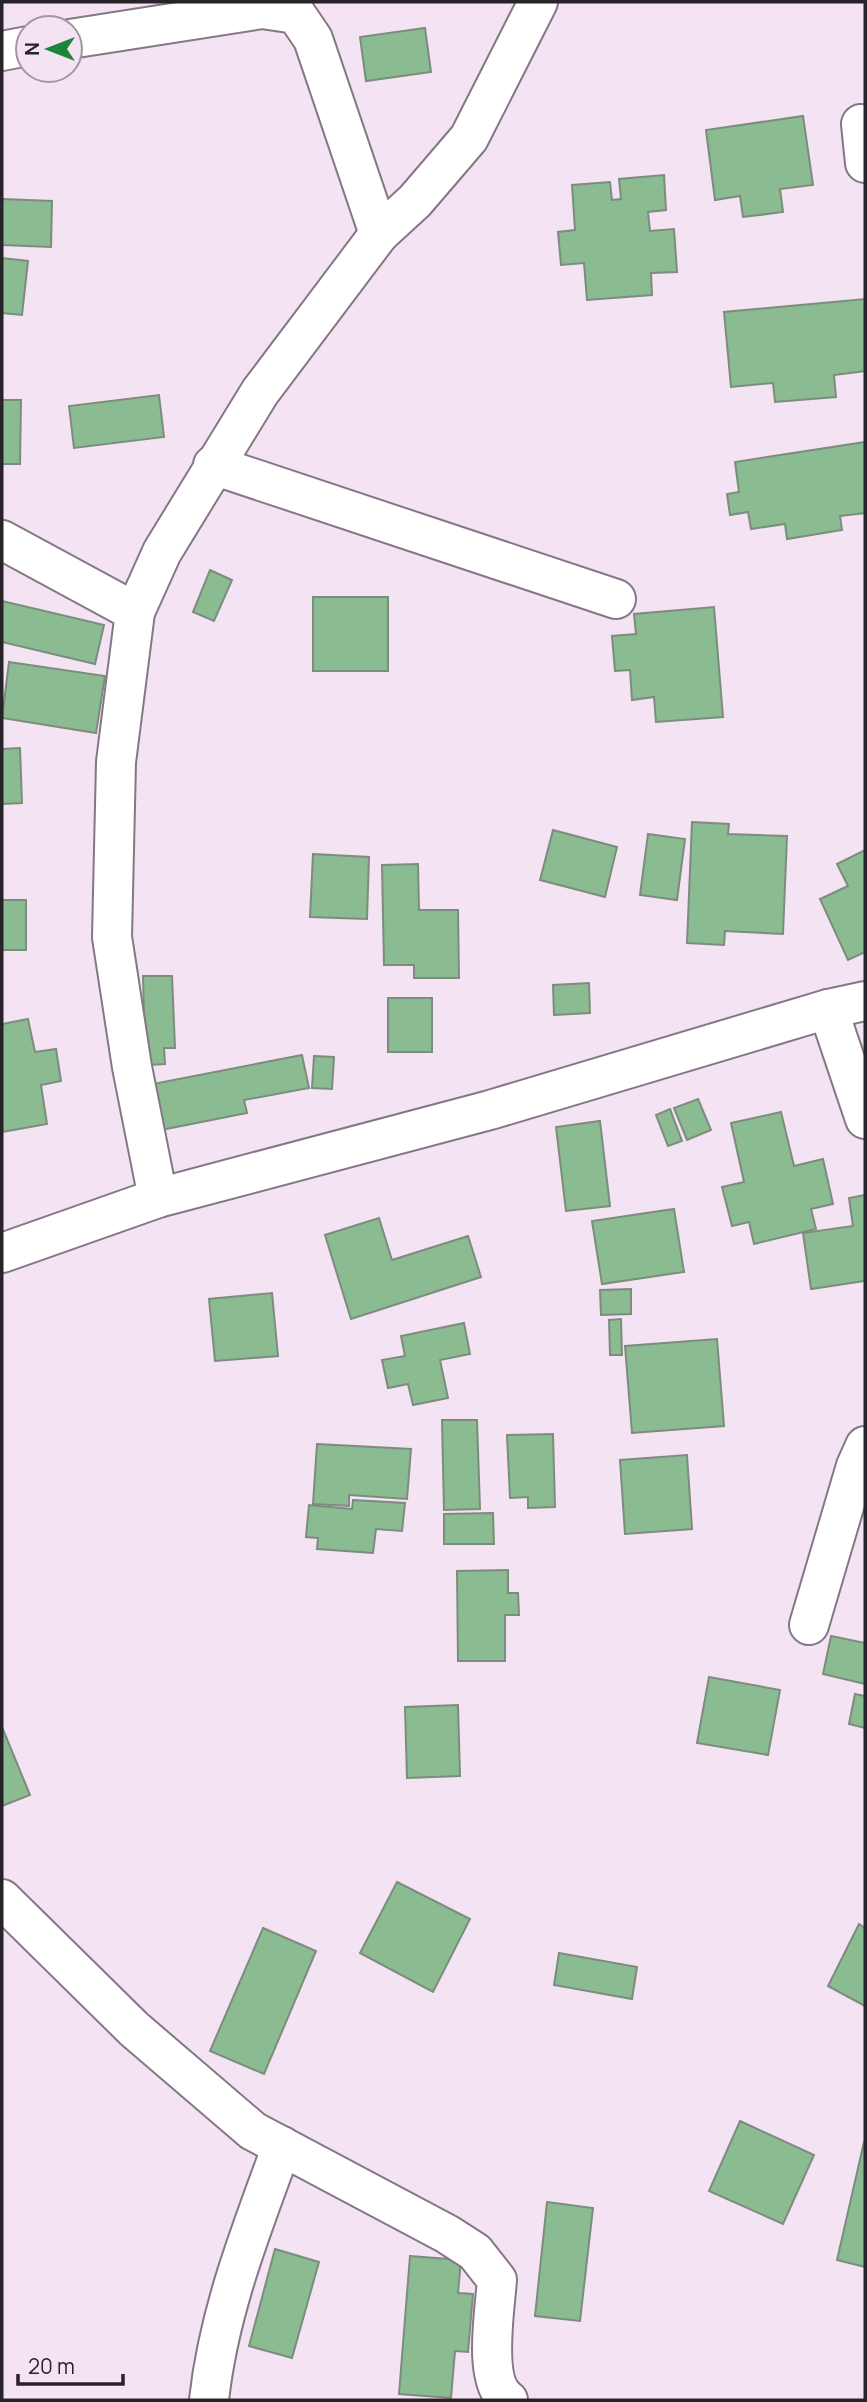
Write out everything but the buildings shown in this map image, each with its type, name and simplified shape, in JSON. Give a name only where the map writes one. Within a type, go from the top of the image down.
[{"type":"street","points":[[158,1198],[132,1067],[112,937],[116,762],[135,612],[162,552],[260,392],[379,234],[415,201],[469,138],[538,2]]},
{"type":"street","points":[[84,37],[262,9],[296,14],[313,39],[379,234]]},
{"type":"street","points":[[861,124],[865,163]]},
{"type":"street","points":[[213,465],[616,599]]},
{"type":"street","points":[[2,540],[135,612]]},
{"type":"street","points":[[2,1253],[158,1198],[489,1110],[865,1000]]},
{"type":"street","points":[[828,1009],[865,1119]]},
{"type":"street","points":[[808,1625],[856,1465],[865,1446]]},
{"type":"street","points":[[2,1899],[134,2029],[253,2131],[447,2234],[475,2252],[497,2280],[492,2366],[500,2395],[508,2400]]},
{"type":"street","points":[[209,2400],[213,2363],[229,2292],[282,2146]]}]
